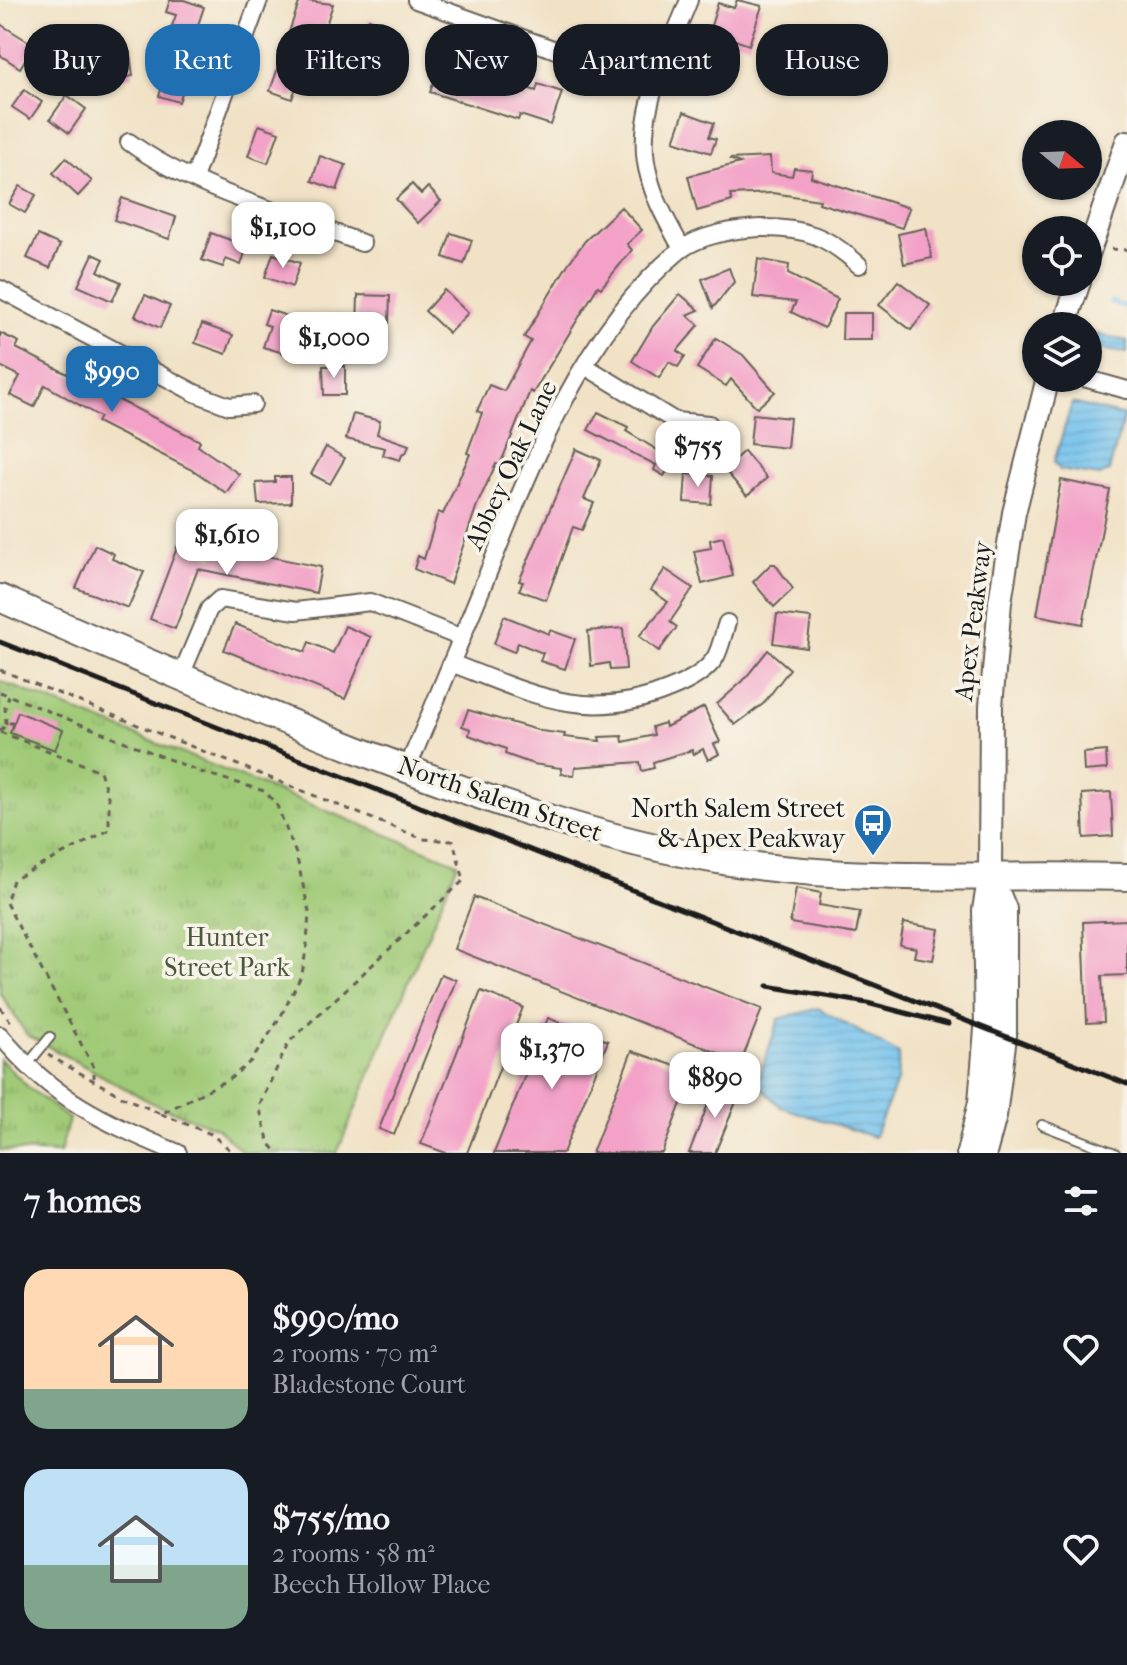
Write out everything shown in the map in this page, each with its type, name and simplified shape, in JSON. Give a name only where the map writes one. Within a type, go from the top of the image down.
[{"type":"main road","points":[[1102,237],[1127,142]]},
{"type":"main road","name":"Apex Peakway","points":[[968,1153],[980,1102],[986,1029],[984,910],[990,874],[991,706],[1000,602],[1014,513],[1044,392]]},
{"type":"main road","name":"North Salem Street","points":[[0,598],[180,678],[541,819],[694,856],[779,867],[1127,877]]},
{"type":"main road","name":"Apex Peakway","points":[[985,1153],[995,1116],[1005,1036],[1005,909],[990,874]]},
{"type":"street","points":[[194,178],[259,0]]},
{"type":"street","points":[[416,0],[553,49]]},
{"type":"street","points":[[680,24],[689,0]]},
{"type":"street","points":[[653,96],[645,159],[654,193],[682,249]]},
{"type":"street","points":[[129,142],[154,161],[362,243]]},
{"type":"street","name":"Abbey Oak Lane","points":[[407,769],[547,433],[585,366],[627,307],[682,249],[733,231],[785,229],[833,242],[859,265]]},
{"type":"street","points":[[0,289],[195,393],[229,406],[253,404]]},
{"type":"street","points":[[585,366],[675,421],[709,424]]},
{"type":"street","points":[[1102,383],[1127,390]]},
{"type":"street","points":[[180,678],[209,609],[220,599],[296,611],[370,602],[462,638]]},
{"type":"street","points":[[451,663],[552,701],[582,706],[625,704],[682,684],[703,669],[715,658],[727,623]]},
{"type":"street","points":[[7,1031],[28,1064],[96,1118],[178,1153]]},
{"type":"lane","points":[[28,1064],[50,1037]]},
{"type":"lane","points":[[1042,1125],[1115,1153]]},
{"type":"path","points":[[1102,252],[1127,250]]},
{"type":"path","points":[[0,670],[423,839],[453,841],[464,880],[289,1042],[259,1106],[269,1143],[278,1153]]},
{"type":"path","points":[[0,692],[201,772],[264,791],[276,803],[296,854],[309,912],[307,944],[302,974],[280,1018],[252,1060],[231,1078],[161,1114]]},
{"type":"path","points":[[9,696],[5,708],[6,724],[0,732],[100,771],[109,800],[109,830],[13,880],[6,903],[94,1068],[94,1079]]},
{"type":"path","points":[[6,724],[14,723]]},
{"type":"path","points":[[0,1007],[7,1031]]},
{"type":"path","points":[[40,1049],[161,1114],[211,1134],[234,1153]]},
{"type":"green space","name":"Hunter Street Park","points":[[0,681],[458,863],[337,1153],[244,1153],[217,1128],[154,1104],[27,1035],[0,993]]},
{"type":"green space","points":[[0,1059],[29,1088],[69,1119],[60,1153],[0,1150]]},
{"type":"water","points":[[1102,335],[1127,341],[1127,353],[1102,350]]},
{"type":"water","points":[[1072,403],[1124,416],[1109,471],[1100,476],[1060,470],[1054,462]]},
{"type":"water","points":[[818,1008],[899,1054],[897,1082],[874,1137],[781,1107],[757,1083],[779,1019]]},
{"type":"building","points":[[170,0],[184,0],[204,7],[198,24],[173,24],[176,15],[166,12]]},
{"type":"building","points":[[300,0],[333,4],[326,24],[292,24]]},
{"type":"building","points":[[737,0],[762,6],[749,45],[740,42],[740,24],[712,24],[718,3],[734,8]]},
{"type":"building","points":[[0,24],[24,39],[24,61],[20,68],[0,55]]},
{"type":"building","points":[[129,53],[133,76],[129,77]]},
{"type":"building","points":[[276,74],[276,93],[270,91]]},
{"type":"building","points":[[538,84],[553,89],[553,96],[561,96],[551,125],[520,115],[518,120],[443,96],[537,96]]},
{"type":"building","points":[[24,90],[24,96],[33,96],[42,102],[30,119],[12,107]]},
{"type":"building","points":[[66,96],[86,109],[69,133],[50,119]]},
{"type":"building","points":[[159,96],[181,96],[179,102]]},
{"type":"building","points":[[684,112],[714,123],[709,137],[716,139],[711,153],[674,141]]},
{"type":"building","points":[[259,125],[279,132],[268,163],[248,156]]},
{"type":"building","points":[[320,156],[346,165],[337,190],[312,181]]},
{"type":"building","points":[[770,157],[771,173],[792,176],[794,168],[812,170],[811,177],[909,208],[902,228],[819,203],[820,200],[772,193],[730,195],[732,201],[697,211],[688,176],[740,163],[729,159]]},
{"type":"building","points":[[66,158],[92,181],[78,196],[53,173]]},
{"type":"building","points":[[412,184],[421,194],[428,187],[441,201],[418,223],[396,199]]},
{"type":"building","points":[[20,186],[36,195],[25,213],[9,204]]},
{"type":"building","points":[[122,198],[176,217],[169,239],[114,220]]},
{"type":"building","points":[[621,207],[642,230],[627,244],[632,250],[601,288],[598,286],[533,393],[530,391],[500,465],[496,464],[477,505],[450,584],[414,569],[418,556],[424,559],[438,512],[443,514],[470,454],[467,453],[482,413],[477,411],[489,385],[504,391],[531,341],[524,337],[568,264],[585,241]]},
{"type":"building","points":[[926,228],[932,258],[904,264],[898,234]]},
{"type":"building","points":[[211,233],[247,246],[241,265],[226,259],[223,267],[202,260]]},
{"type":"building","points":[[451,233],[472,240],[464,264],[443,257]]},
{"type":"building","points":[[38,235],[60,245],[50,268],[27,258]]},
{"type":"building","points":[[93,254],[104,259],[98,271],[121,282],[112,301],[78,286]]},
{"type":"building","points":[[273,254],[300,263],[292,287],[265,277]]},
{"type":"building","points":[[758,259],[789,265],[788,274],[838,299],[824,328],[791,312],[796,302],[753,297]]},
{"type":"building","points":[[729,268],[734,282],[713,308],[702,279]]},
{"type":"building","points":[[898,281],[930,305],[911,330],[879,305]]},
{"type":"building","points":[[444,290],[468,313],[449,333],[425,311]]},
{"type":"building","points":[[680,294],[699,310],[687,315],[699,325],[677,351],[685,356],[678,367],[669,362],[659,378],[632,361],[653,326]]},
{"type":"building","points":[[145,295],[170,306],[160,328],[135,316]]},
{"type":"building","points":[[358,295],[390,296],[389,323],[373,322],[372,334],[357,333]]},
{"type":"building","points":[[269,310],[290,317],[286,330],[297,334],[291,355],[263,347],[270,326],[264,324]]},
{"type":"building","points":[[843,313],[872,313],[872,340],[842,340]]},
{"type":"building","points":[[202,324],[233,335],[226,354],[195,343]]},
{"type":"building","points":[[337,326],[350,327],[347,350],[335,348]]},
{"type":"building","points":[[0,333],[19,342],[16,348],[200,441],[198,446],[239,474],[226,493],[196,472],[97,422],[100,417],[45,385],[34,407],[10,395],[20,376],[0,366]]},
{"type":"building","points":[[716,338],[743,355],[775,392],[757,408],[731,379],[726,386],[697,368]]},
{"type":"building","points":[[323,366],[345,366],[345,395],[324,395]]},
{"type":"building","points":[[598,412],[628,427],[626,431],[674,460],[664,476],[654,470],[656,465],[588,430]]},
{"type":"building","points":[[353,414],[380,421],[377,434],[409,445],[406,453],[400,460],[383,455],[385,448],[346,439]]},
{"type":"building","points":[[753,414],[790,418],[787,448],[750,444]]},
{"type":"building","points":[[326,447],[345,458],[330,484],[311,474]]},
{"type":"building","points":[[576,449],[601,460],[584,499],[594,503],[582,530],[573,527],[546,600],[519,590],[523,582],[519,581]]},
{"type":"building","points":[[744,451],[767,478],[747,496],[724,469]]},
{"type":"building","points":[[686,474],[713,476],[711,504],[684,502]]},
{"type":"building","points":[[275,477],[291,477],[291,503],[258,504],[256,483],[275,482]]},
{"type":"building","points":[[1061,480],[1110,490],[1083,624],[1037,615]]},
{"type":"building","points":[[723,537],[733,576],[702,584],[694,551],[711,548],[710,540]]},
{"type":"building","points":[[95,545],[114,554],[112,559],[144,572],[128,608],[76,588]]},
{"type":"building","points":[[178,545],[214,559],[216,546],[321,567],[316,593],[198,569],[175,629],[150,619]]},
{"type":"building","points":[[771,564],[775,564],[793,589],[774,607],[753,582]]},
{"type":"building","points":[[665,569],[693,588],[670,622],[677,627],[659,651],[639,636],[668,602],[651,590]]},
{"type":"building","points":[[777,614],[811,618],[807,648],[773,643]]},
{"type":"building","points":[[504,616],[549,634],[550,630],[575,639],[565,669],[540,661],[543,653],[518,643],[514,652],[494,644]]},
{"type":"building","points":[[235,624],[305,652],[309,642],[333,653],[345,626],[371,637],[345,699],[224,650]]},
{"type":"building","points":[[623,628],[626,669],[610,670],[609,663],[591,666],[588,631]]},
{"type":"building","points":[[768,650],[790,669],[763,704],[735,725],[717,704],[743,681]]},
{"type":"building","points":[[704,707],[720,742],[714,744],[719,754],[708,760],[703,749],[694,754],[692,750],[653,762],[654,768],[642,771],[640,762],[575,767],[574,775],[561,774],[561,768],[533,764],[505,754],[506,749],[469,735],[470,729],[462,726],[468,710],[541,731],[565,734],[564,737],[600,741],[599,737],[622,736],[623,742],[654,735],[652,727],[665,723],[666,727]]},
{"type":"building","points":[[18,712],[63,730],[55,750],[10,733]]},
{"type":"building","points":[[1106,751],[1107,769],[1084,771],[1083,753]]},
{"type":"building","points":[[1111,792],[1113,836],[1084,838],[1082,794]]},
{"type":"building","points":[[796,888],[821,893],[819,905],[860,912],[856,934],[790,923]]},
{"type":"building","points":[[474,897],[762,1009],[741,1062],[454,949]]},
{"type":"building","points":[[1127,920],[1127,975],[1102,976],[1104,1022],[1087,1023],[1083,922]]},
{"type":"building","points":[[904,923],[939,929],[933,960],[914,957],[916,948],[900,945]]},
{"type":"building","points":[[441,974],[456,980],[394,1135],[379,1129]]},
{"type":"building","points":[[481,991],[523,1007],[467,1153],[446,1153],[421,1144]]},
{"type":"building","points":[[548,1018],[608,1041],[563,1153],[494,1153]]},
{"type":"building","points":[[632,1051],[693,1072],[662,1153],[592,1153]]},
{"type":"building","points":[[716,1084],[740,1092],[715,1153],[689,1153]]},
{"type":"waterway","points":[[1111,302],[1127,307]]},
{"type":"railway","points":[[0,642],[1127,1084]]},
{"type":"railway","points":[[768,986],[867,1003],[948,1024]]},
{"type":"place","name":"North Salem Street & Apex Peakway","points":[[873,857]]}]
